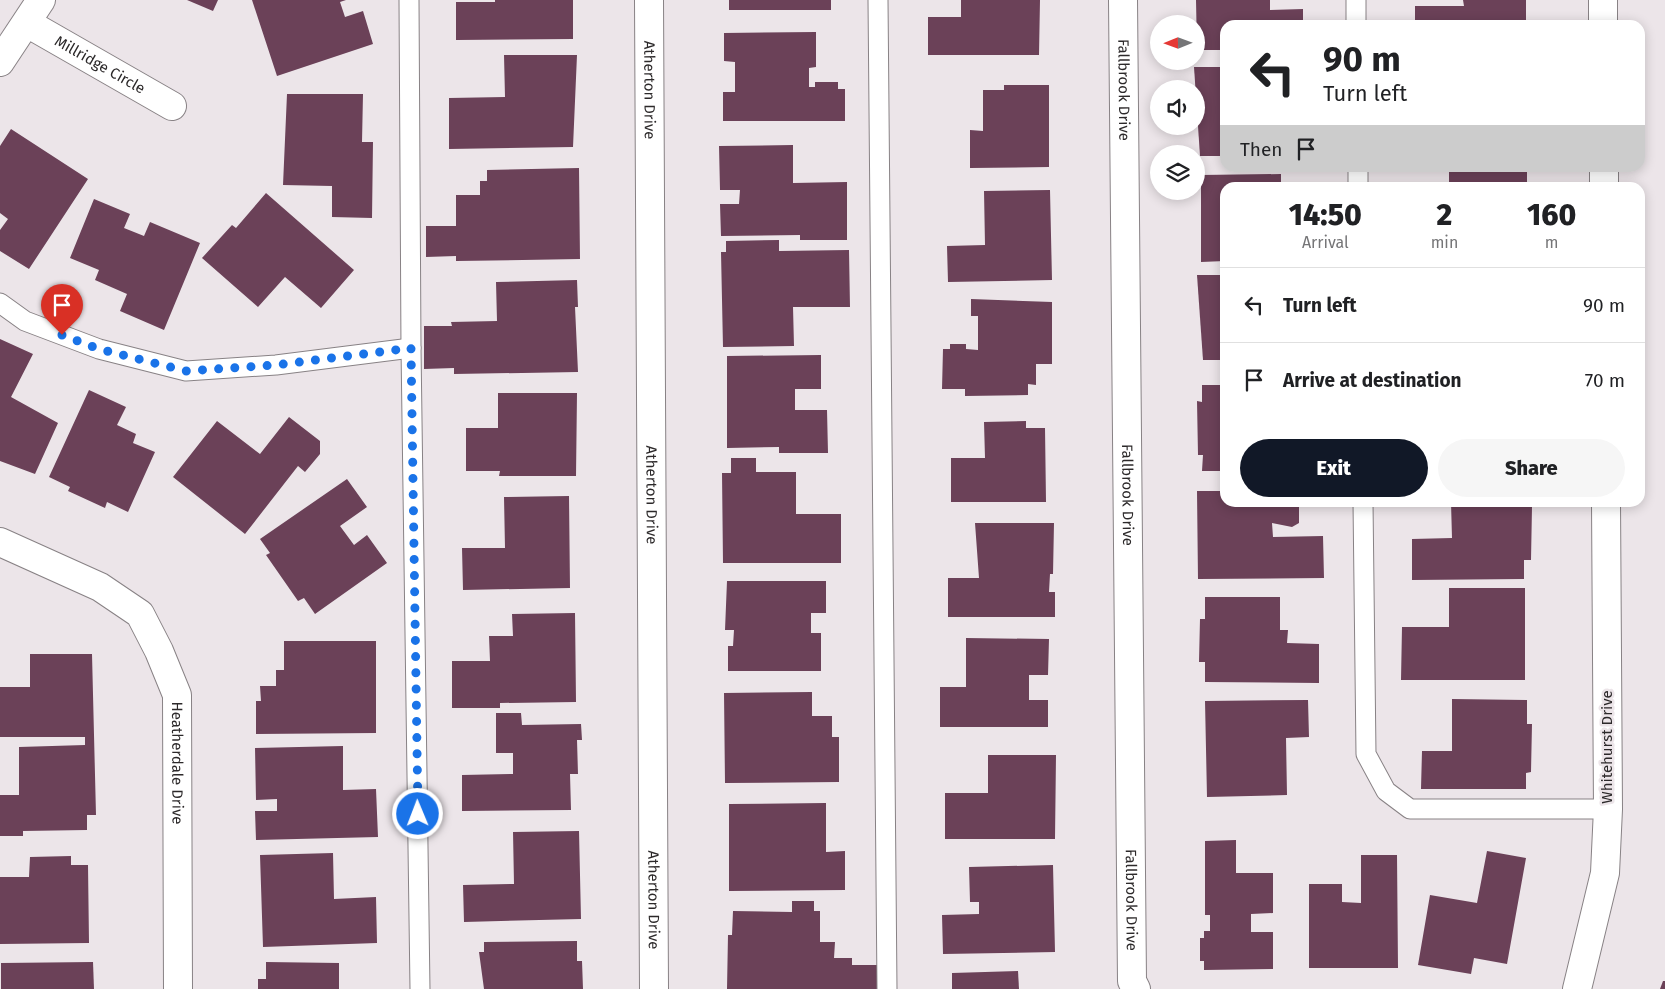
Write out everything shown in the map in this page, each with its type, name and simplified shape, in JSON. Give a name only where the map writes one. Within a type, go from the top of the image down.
[{"type":"street","points":[[0,62],[27,24],[41,0]]},
{"type":"street","name":"Atherton Drive","points":[[649,0],[654,989]]},
{"type":"street","name":"Fallbrook Drive","points":[[1123,0],[1132,981],[1136,989]]},
{"type":"street","points":[[1603,0],[1603,20]]},
{"type":"street","name":"Millridge Circle","points":[[27,24],[172,106]]},
{"type":"street","name":"Whitehurst Drive","points":[[1577,989],[1605,873],[1608,810],[1606,507]]},
{"type":"street","name":"Heatherdale Drive","points":[[0,542],[100,587],[140,614],[160,651],[177,695],[178,989]]},
{"type":"lane","points":[[410,0],[411,348],[420,989]]},
{"type":"lane","points":[[878,0],[887,989]]},
{"type":"lane","points":[[1356,0],[1356,20]]},
{"type":"lane","points":[[0,303],[25,321],[99,349],[186,371],[276,365],[411,348]]},
{"type":"lane","points":[[1363,507],[1366,754],[1386,791],[1410,809],[1608,810]]},
{"type":"building","points":[[187,0],[218,0],[213,11]]},
{"type":"building","points":[[252,0],[346,0],[340,2],[345,17],[363,11],[373,44],[277,76]]},
{"type":"building","points":[[495,0],[573,0],[573,39],[456,40],[456,2],[495,2]]},
{"type":"building","points":[[729,0],[831,0],[831,10],[729,10]]},
{"type":"building","points":[[961,0],[1040,0],[1039,55],[928,55],[928,17],[961,17]]},
{"type":"building","points":[[1196,0],[1270,0],[1270,10],[1303,9],[1303,20],[1220,20],[1220,50],[1205,50],[1205,15],[1196,15]]},
{"type":"building","points":[[1463,0],[1526,0],[1526,20],[1415,20],[1415,6],[1464,6]]},
{"type":"building","points":[[816,32],[816,67],[809,68],[809,87],[815,87],[815,82],[838,82],[838,89],[845,89],[845,121],[723,121],[723,92],[735,92],[735,62],[724,61],[724,33]]},
{"type":"building","points":[[504,55],[577,55],[573,147],[449,149],[449,98],[505,97]]},
{"type":"building","points":[[1205,67],[1220,67],[1220,156],[1205,156],[1205,145],[1199,145],[1199,135],[1205,135],[1205,80],[1195,80],[1194,70],[1205,70]]},
{"type":"building","points":[[1004,85],[1049,85],[1049,167],[970,168],[970,130],[983,131],[983,90],[1004,90]]},
{"type":"building","points":[[287,94],[363,94],[362,142],[373,142],[372,218],[332,217],[332,186],[283,185]]},
{"type":"building","points":[[11,129],[88,179],[29,269],[0,251],[0,230],[8,219],[0,213],[0,146]]},
{"type":"building","points":[[793,145],[793,183],[847,182],[847,240],[800,240],[800,235],[721,236],[720,204],[739,204],[740,190],[720,190],[719,146]]},
{"type":"building","points":[[579,168],[580,259],[456,261],[456,256],[426,257],[426,226],[456,226],[456,195],[480,195],[480,181],[487,181],[487,170]]},
{"type":"building","points":[[1449,172],[1527,172],[1527,182],[1449,182]]},
{"type":"building","points":[[1281,174],[1281,182],[1220,182],[1220,261],[1201,262],[1201,200],[1205,200],[1205,175]]},
{"type":"building","points":[[1050,190],[1052,280],[948,282],[947,246],[985,245],[984,191]]},
{"type":"building","points":[[266,193],[354,270],[321,308],[285,277],[258,307],[202,258],[232,225],[236,228]]},
{"type":"building","points":[[94,199],[130,214],[124,228],[144,236],[150,222],[200,243],[164,330],[120,311],[127,294],[95,280],[99,270],[70,258]]},
{"type":"building","points":[[779,240],[779,251],[849,250],[850,307],[793,307],[794,346],[723,347],[721,252],[726,252],[726,241]]},
{"type":"building","points":[[1197,275],[1220,275],[1220,360],[1203,360]]},
{"type":"building","points":[[577,280],[578,307],[575,307],[578,372],[454,374],[454,368],[424,369],[424,326],[452,326],[451,322],[497,321],[496,282]]},
{"type":"building","points":[[971,299],[1052,302],[1052,364],[1036,364],[1036,385],[1028,384],[1028,395],[965,396],[965,389],[942,389],[943,349],[950,349],[950,344],[966,344],[966,349],[978,350],[978,316],[971,316]]},
{"type":"building","points":[[0,339],[33,354],[11,397],[58,423],[35,474],[0,461]]},
{"type":"building","points":[[821,355],[821,389],[795,389],[795,410],[827,410],[828,453],[779,453],[779,447],[727,448],[727,356]]},
{"type":"building","points":[[1202,385],[1220,385],[1220,471],[1202,471],[1203,455],[1198,455],[1197,401],[1202,402]]},
{"type":"building","points":[[89,390],[126,407],[117,425],[136,434],[133,443],[155,452],[128,512],[107,502],[105,508],[68,491],[70,487],[49,477]]},
{"type":"building","points":[[498,393],[577,393],[576,476],[499,476],[500,471],[466,471],[466,428],[498,428]]},
{"type":"building","points":[[289,417],[320,441],[320,454],[305,472],[298,466],[245,534],[173,477],[217,421],[260,454]]},
{"type":"building","points":[[1026,421],[1026,428],[1045,428],[1046,502],[951,502],[951,458],[985,458],[984,422]]},
{"type":"building","points":[[731,458],[756,458],[756,472],[796,472],[796,514],[841,514],[841,563],[723,563],[722,473],[731,473]]},
{"type":"building","points":[[347,479],[367,507],[340,526],[354,545],[367,535],[387,563],[315,614],[304,598],[298,601],[266,555],[270,553],[260,539]]},
{"type":"building","points":[[1197,491],[1220,491],[1220,507],[1299,507],[1299,523],[1292,527],[1272,523],[1273,537],[1323,536],[1324,578],[1198,579]]},
{"type":"building","points":[[569,496],[570,588],[463,590],[462,548],[505,548],[504,497]]},
{"type":"building","points":[[1451,507],[1532,507],[1531,560],[1524,560],[1524,579],[1412,580],[1412,539],[1452,538]]},
{"type":"building","points":[[975,523],[1054,523],[1053,574],[1050,574],[1049,592],[1055,592],[1055,617],[948,617],[948,578],[979,578]]},
{"type":"building","points":[[727,581],[826,581],[826,613],[811,613],[811,633],[821,633],[821,671],[728,671],[728,646],[733,646],[734,630],[725,630]]},
{"type":"building","points":[[1449,588],[1525,588],[1525,680],[1401,680],[1402,627],[1449,627]]},
{"type":"building","points":[[1205,597],[1280,597],[1280,630],[1288,630],[1287,643],[1319,644],[1319,683],[1205,682],[1205,662],[1199,662],[1200,619],[1205,619]]},
{"type":"building","points":[[575,613],[576,702],[500,703],[500,708],[452,708],[452,661],[490,661],[489,636],[513,636],[512,614]]},
{"type":"building","points":[[966,638],[1049,639],[1048,675],[1029,675],[1029,700],[1048,700],[1048,727],[940,727],[940,687],[966,687]]},
{"type":"building","points":[[284,641],[376,641],[376,733],[256,734],[256,701],[261,701],[260,686],[276,686],[276,670],[284,670]]},
{"type":"building","points":[[30,654],[92,654],[96,815],[87,815],[87,830],[23,831],[23,836],[0,836],[0,795],[19,795],[19,747],[85,745],[85,737],[0,737],[0,687],[30,687]]},
{"type":"building","points":[[812,692],[812,716],[832,716],[832,737],[839,737],[839,782],[725,783],[724,693]]},
{"type":"building","points":[[1452,699],[1527,700],[1527,724],[1532,724],[1531,772],[1526,773],[1526,789],[1421,789],[1422,751],[1452,751]]},
{"type":"building","points":[[1308,700],[1309,737],[1286,738],[1287,795],[1207,797],[1205,701]]},
{"type":"building","points":[[496,713],[521,713],[522,725],[581,724],[582,740],[577,740],[578,774],[570,774],[571,810],[462,811],[462,775],[513,774],[513,753],[496,753]]},
{"type":"building","points":[[343,746],[343,790],[376,789],[378,837],[256,840],[255,811],[277,811],[277,799],[256,800],[255,748]]},
{"type":"building","points":[[988,755],[1056,755],[1055,839],[945,839],[945,793],[988,793]]},
{"type":"building","points":[[826,803],[826,852],[845,851],[845,890],[729,891],[729,804]]},
{"type":"building","points":[[579,831],[581,919],[464,922],[463,885],[514,884],[513,832]]},
{"type":"building","points":[[1236,840],[1236,873],[1273,873],[1273,913],[1251,914],[1251,932],[1273,932],[1273,969],[1204,970],[1204,961],[1200,961],[1200,938],[1204,938],[1204,931],[1210,931],[1210,915],[1205,915],[1205,841]]},
{"type":"building","points":[[1487,851],[1526,858],[1507,964],[1474,958],[1471,974],[1418,965],[1430,895],[1477,903]]},
{"type":"building","points":[[333,853],[334,899],[376,897],[377,943],[263,947],[260,855]]},
{"type":"building","points":[[1361,855],[1397,855],[1398,968],[1309,968],[1309,884],[1342,884],[1342,902],[1361,903]]},
{"type":"building","points":[[71,856],[71,865],[88,865],[89,943],[0,944],[0,877],[29,877],[30,857]]},
{"type":"building","points":[[1053,865],[1055,952],[943,954],[942,915],[979,914],[979,902],[970,902],[969,867]]},
{"type":"building","points":[[792,901],[814,901],[814,911],[820,911],[820,942],[835,942],[834,958],[852,958],[852,965],[878,965],[878,989],[727,989],[728,935],[732,935],[733,911],[792,912]]},
{"type":"building","points":[[577,941],[577,961],[582,961],[583,989],[484,989],[479,952],[484,952],[484,942]]},
{"type":"building","points":[[93,962],[94,989],[1,989],[1,963]]},
{"type":"building","points":[[266,962],[339,963],[339,989],[258,989],[258,979],[266,979]]},
{"type":"building","points":[[1018,971],[1019,989],[952,989],[952,973]]},
{"type":"building","points":[[1663,981],[1665,981],[1665,989],[1660,989]]},
{"type":"route","points":[[62,335],[99,349],[186,371],[276,365],[411,348],[418,814]]}]
